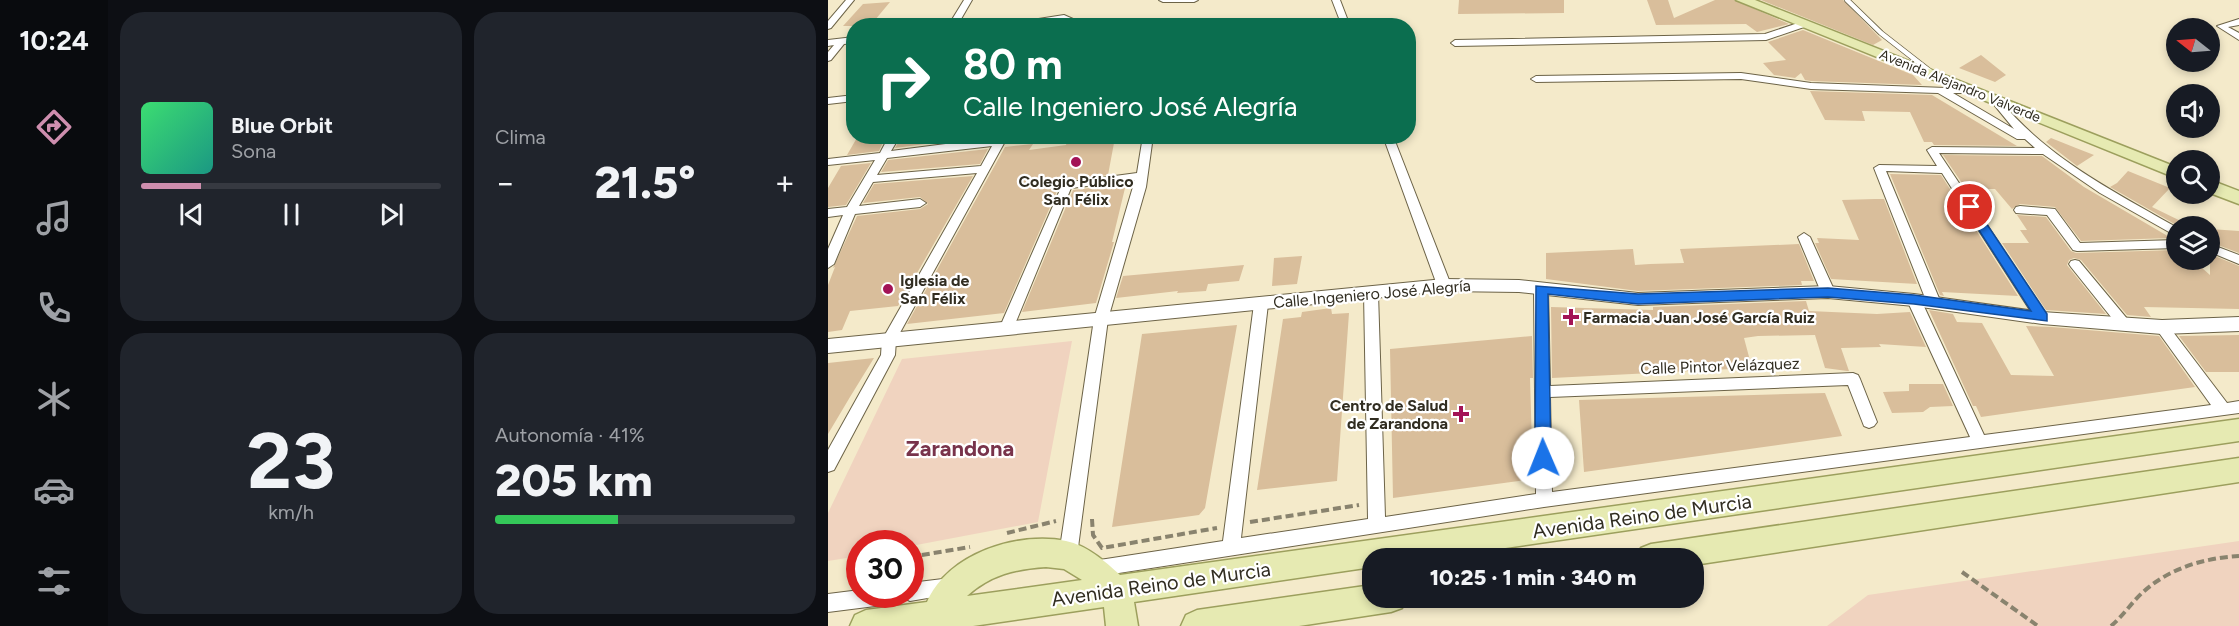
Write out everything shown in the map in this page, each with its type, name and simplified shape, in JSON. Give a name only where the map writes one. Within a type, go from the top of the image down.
[{"type":"main road","name":"Avenida Alejandro Valverde","points":[[1743,0],[1804,24],[1940,84],[1970,91],[2166,169]]},
{"type":"main road","points":[[2220,190],[2239,198]]},
{"type":"main road","name":"Avenida Reino de Murcia","points":[[866,626],[934,621],[1113,590],[2234,415]]},
{"type":"main road","points":[[1704,550],[2239,470]]},
{"type":"main road","points":[[934,621],[953,587],[973,571],[999,561],[1035,554],[1080,562],[1113,590],[1121,610],[1122,626]]},
{"type":"main road","points":[[1197,626],[1362,601]]},
{"type":"street","points":[[828,26],[850,0]]},
{"type":"street","points":[[957,18],[968,0]]},
{"type":"street","points":[[1163,0],[1194,0]]},
{"type":"street","points":[[1336,0],[1343,18]]},
{"type":"street","points":[[2239,22],[2221,26],[2239,37]]},
{"type":"street","points":[[1455,43],[1766,37],[1804,24]]},
{"type":"street","points":[[828,58],[842,41]]},
{"type":"street","points":[[828,43],[846,41]]},
{"type":"street","points":[[1536,79],[1741,76],[1811,86],[1940,84],[1965,107],[2047,151]]},
{"type":"street","points":[[828,101],[846,99]]},
{"type":"street","points":[[1996,101],[2008,119],[2047,151],[2110,194],[2166,226]]},
{"type":"street","points":[[828,264],[851,210],[891,144]]},
{"type":"street","points":[[828,162],[964,144]]},
{"type":"street","points":[[828,465],[888,355],[889,340],[999,144]]},
{"type":"street","points":[[1147,144],[1142,176],[1101,319],[1073,520],[1080,562],[1230,549],[1544,500],[1980,442],[2234,415]]},
{"type":"street","points":[[1391,144],[1444,285]]},
{"type":"street","points":[[2042,318],[1932,150],[2047,151]]},
{"type":"street","points":[[1935,303],[1879,168],[1946,170]]},
{"type":"street","points":[[871,179],[985,169]]},
{"type":"street","points":[[1006,329],[1067,185],[1142,176]]},
{"type":"street","points":[[828,213],[920,202]]},
{"type":"street","points":[[2020,210],[2050,212],[2077,247],[2166,244]]},
{"type":"street","points":[[1804,237],[1828,292]]},
{"type":"street","points":[[2220,252],[2239,260]]},
{"type":"street","points":[[2074,264],[2124,324]]},
{"type":"street","name":"Calle Ingeniero José Alegría","points":[[828,346],[1444,285],[1509,285],[1638,299],[1828,292],[1914,300],[2042,318],[2162,327],[2239,324]]},
{"type":"street","points":[[1541,289],[1544,500]]},
{"type":"street","points":[[1371,293],[1377,527]]},
{"type":"street","points":[[1914,300],[1980,442]]},
{"type":"street","points":[[1230,549],[1261,304]]},
{"type":"street","points":[[2162,327],[2234,415]]},
{"type":"street","name":"Calle Pintor Velázquez","points":[[1542,392],[1853,379],[1869,422]]},
{"type":"street","points":[[924,590],[953,587]]},
{"type":"street","points":[[828,603],[846,601]]},
{"type":"lane","points":[[1847,0],[1940,84]]},
{"type":"path","points":[[1001,534],[1053,521],[1092,518],[1091,532],[1095,542],[1102,548],[1376,502]]},
{"type":"path","points":[[924,555],[974,546]]},
{"type":"path","points":[[2111,626],[2146,589],[2170,574],[2196,563],[2239,556]]},
{"type":"path","points":[[1962,572],[2038,626]]},
{"type":"shaded area","points":[[1072,341],[1038,522],[924,544],[924,530],[846,530],[846,558],[828,561],[828,513],[902,359]]},
{"type":"shaded area","points":[[2239,541],[2239,626],[1827,626],[1868,595]]},
{"type":"building","points":[[1459,0],[1564,0],[1564,13],[1458,14]]},
{"type":"building","points":[[1647,0],[1668,0],[1674,18],[1715,0],[1734,0],[1789,24],[1757,32],[1746,24],[1656,25]]},
{"type":"building","points":[[1761,0],[1843,0],[1882,40],[1873,45]]},
{"type":"building","points":[[890,2],[877,18],[850,18],[863,4]]},
{"type":"building","points":[[1803,30],[1913,75],[1922,85],[1811,81],[1805,80],[1801,73],[1795,78],[1774,75],[1763,63],[1786,60],[1768,42]]},
{"type":"building","points":[[1981,55],[2006,75],[1995,82],[1959,68]]},
{"type":"building","points":[[1810,91],[1932,95],[2017,146],[1934,145],[1932,142],[1924,142],[1910,112],[1862,111],[1865,121],[1825,120]]},
{"type":"building","points":[[2051,138],[2094,155],[2077,166],[2046,142]]},
{"type":"building","points":[[853,144],[882,144],[879,151],[847,155]]},
{"type":"building","points":[[897,144],[925,144],[895,148]]},
{"type":"building","points":[[1033,144],[1029,150],[1066,145],[1114,144],[1108,175],[1061,182],[1004,313],[907,324],[1005,147]]},
{"type":"building","points":[[988,149],[980,164],[881,172],[888,160]]},
{"type":"building","points":[[1943,155],[2042,156],[2084,187],[2166,235],[2166,238],[2081,241],[2055,207],[2020,204],[2012,209],[1995,189],[1966,189]]},
{"type":"building","points":[[871,163],[846,205],[828,207],[828,188],[841,166]]},
{"type":"building","points":[[2128,171],[2166,186],[2166,192],[2152,207],[2170,216],[2166,216],[2166,219],[2110,187]]},
{"type":"building","points":[[1890,174],[1941,175],[2018,296],[1942,292],[1944,296],[1940,295]]},
{"type":"building","points":[[973,176],[898,306],[850,311],[842,330],[828,332],[828,285],[835,267],[833,268],[857,216],[920,209],[928,204],[920,197],[863,203],[874,184]]},
{"type":"building","points":[[1126,184],[1112,242],[1114,242],[1096,303],[1022,312],[1073,190]]},
{"type":"building","points":[[1884,199],[1917,284],[1831,279],[1815,243],[1819,243],[1817,238],[1859,240],[1842,200]]},
{"type":"building","points":[[2017,215],[2046,217],[2071,251],[2076,253],[2166,250],[2166,270],[2204,270],[2210,275],[2210,270],[2220,270],[2220,258],[2239,266],[2239,309],[2144,307],[2151,317],[2127,315],[2081,260],[2074,258],[2069,260],[2067,265],[2106,314],[2046,310],[2002,243],[2029,243],[2020,230],[2027,230]]},
{"type":"building","points":[[2220,230],[2239,231],[2239,253],[2220,246]]},
{"type":"building","points":[[1799,244],[1814,281],[1801,281],[1802,285],[1638,291],[1546,279],[1546,253],[1633,249],[1635,265],[1684,263],[1680,249]]},
{"type":"building","points":[[1302,256],[1297,284],[1272,286],[1274,258]]},
{"type":"building","points":[[1244,265],[1239,281],[1208,284],[1206,291],[1177,293],[1178,291],[1116,298],[1123,276]]},
{"type":"building","points":[[1806,301],[1809,311],[1877,314],[1910,312],[1926,347],[1879,344],[1881,347],[1841,348],[1849,371],[1847,371],[1825,368],[1815,335],[1758,336],[1744,338],[1752,368],[1552,378],[1551,307],[1653,310],[1653,307]]},
{"type":"building","points":[[1331,308],[1332,314],[1349,313],[1337,481],[1257,490],[1283,319],[1301,317],[1302,312]]},
{"type":"building","points":[[1929,310],[1953,314],[1957,322],[1982,323],[2011,375],[2054,376],[2026,326],[2052,327],[2159,336],[2195,387],[1981,417],[1976,406],[1973,406]]},
{"type":"building","points":[[1237,325],[1205,508],[1199,515],[1112,527],[1142,334]]},
{"type":"building","points":[[2239,335],[2239,372],[2206,372],[2179,336]]},
{"type":"building","name":"Centro de Salud de Zarandona","points":[[1532,336],[1533,378],[1530,378],[1533,479],[1393,498],[1390,349]]},
{"type":"building","points":[[874,358],[850,397],[828,434],[828,363]]},
{"type":"building","points":[[1909,384],[1943,384],[1953,406],[1930,407],[1923,412],[1892,413],[1883,392],[1909,391]]},
{"type":"building","points":[[1825,393],[1842,436],[1584,472],[1579,400]]},
{"type":"place","name":"Colegio Público San Félix","points":[[1076,162]]},
{"type":"place","name":"Iglesia de San Félix","points":[[888,289]]},
{"type":"place","name":"Farmacia Juan José García Ruiz","points":[[1571,317]]},
{"type":"place","name":"Centro de Salud de Zarandona","points":[[1461,414]]},
{"type":"district","name":"Zarandona","points":[[960,448]]},
{"type":"route","points":[[1543,458],[1541,289],[1638,299],[1828,292],[1914,300],[2042,318],[1970,207]]}]
